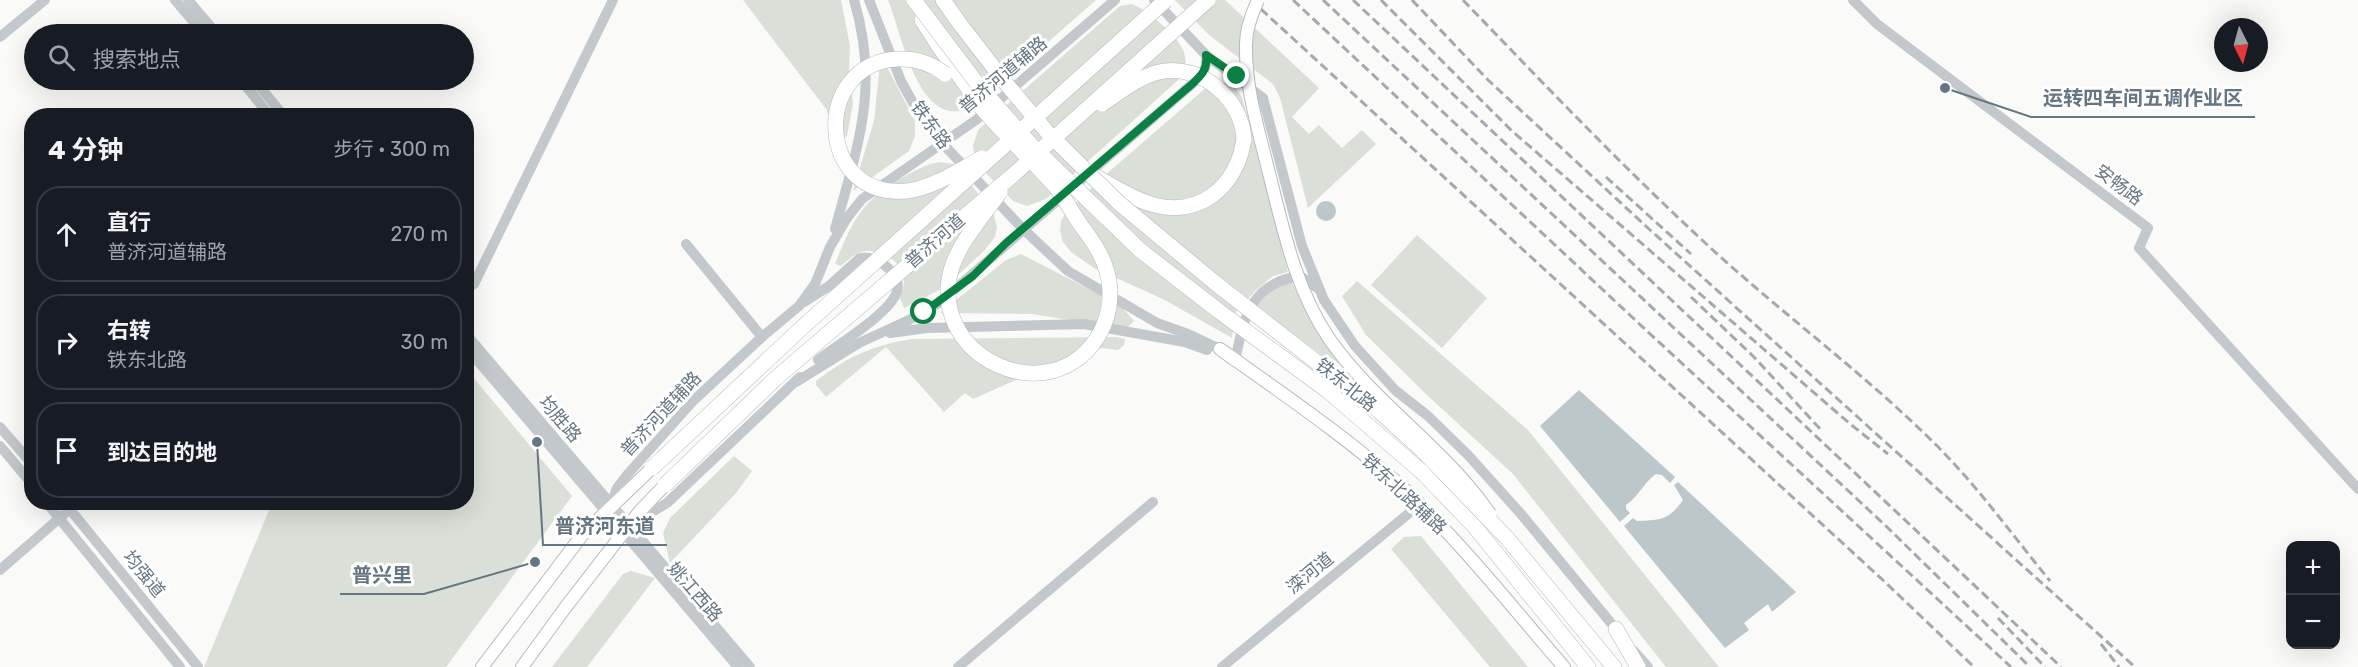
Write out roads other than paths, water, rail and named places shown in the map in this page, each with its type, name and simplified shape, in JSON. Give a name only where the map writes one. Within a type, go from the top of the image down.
[{"type":"highway","points":[[913,0],[938,45],[981,107],[1004,134],[1055,187],[1107,231],[1140,250]]},
{"type":"highway","name":"铁东北路","points":[[913,0],[979,86],[1033,147],[1140,250],[1328,392],[1422,472],[1475,527],[1588,667]]},
{"type":"highway","name":"铁东北路","points":[[943,0],[1008,86],[1048,133],[1147,228],[1379,411],[1422,450],[1506,537],[1614,667]]},
{"type":"highway","name":"普济河道","points":[[652,468],[798,332],[1166,0]]},
{"type":"highway","name":"普济河道","points":[[665,485],[775,379],[1013,175],[1208,0]]},
{"type":"highway","points":[[981,107],[936,67],[913,59],[882,61],[856,77],[841,96],[835,121],[836,140],[844,160],[856,176],[871,185],[896,191],[920,188],[1000,150]]},
{"type":"highway","points":[[1074,121],[1144,78],[1159,72],[1174,71],[1196,75],[1215,85],[1229,98],[1241,122],[1243,147],[1233,174],[1222,190],[1194,204],[1167,208],[1149,204],[1092,175]]},
{"type":"highway","points":[[1013,175],[962,247],[951,272],[948,297],[953,318],[966,342],[986,359],[1018,372],[1047,373],[1072,363],[1093,344],[1102,329],[1108,310],[1109,283],[1105,263],[1097,247],[1055,187]]},
{"type":"highway","points":[[1616,629],[1638,667]]},
{"type":"main road","points":[[1258,0],[1251,14],[1246,40],[1246,73],[1295,271],[1314,313],[1348,363],[1461,475],[1506,537]]},
{"type":"main road","name":"铁东北路辅路","points":[[1220,350],[1275,388],[1371,461],[1419,505],[1446,531],[1564,667]]},
{"type":"main road","points":[[482,667],[584,534],[608,508],[652,468]]},
{"type":"main road","points":[[522,667],[626,530],[665,485]]},
{"type":"street","points":[[0,37],[45,0]]},
{"type":"street","points":[[175,0],[195,24]]},
{"type":"street","points":[[188,0],[208,24]]},
{"type":"street","points":[[474,284],[613,0]]},
{"type":"street","points":[[830,247],[859,142],[864,114],[865,46],[854,0]]},
{"type":"street","name":"铁东路","points":[[869,0],[901,81],[917,110],[943,144],[1023,230]]},
{"type":"street","name":"普济河道辅路","points":[[799,306],[815,284],[830,247],[847,218],[862,199],[976,120],[1114,0]]},
{"type":"street","name":"铁东北路","points":[[1154,0],[1206,55],[1263,98],[1302,246],[1324,300],[1355,346],[1395,390],[1468,455],[1521,514],[1616,629]]},
{"type":"street","name":"安畅路","points":[[1853,0],[1877,24],[2148,228],[2139,248],[2358,489]]},
{"type":"street","name":"普济河道辅路","points":[[796,382],[842,352],[939,303],[1201,76],[1207,65],[1206,55]]},
{"type":"street","points":[[249,90],[264,108]]},
{"type":"street","points":[[262,90],[277,108]]},
{"type":"street","points":[[1023,230],[1068,271],[1157,323],[1188,334],[1220,350]]},
{"type":"street","points":[[686,244],[762,337]]},
{"type":"street","name":"普济河道辅路","points":[[608,508],[617,488],[627,475],[693,401],[762,337],[799,306],[829,286],[860,258],[867,256],[881,262],[898,282],[896,296],[889,306],[809,367],[796,382],[667,503],[626,530]]},
{"type":"street","points":[[872,337],[927,328],[1084,324],[1185,342],[1235,361],[1246,312],[1262,293],[1282,278],[1300,276],[1320,289]]},
{"type":"street","name":"均胜路","points":[[474,344],[626,530]]},
{"type":"street","name":"均胜路","points":[[474,356],[608,508]]},
{"type":"street","points":[[0,427],[24,455]]},
{"type":"street","points":[[0,446],[24,474]]},
{"type":"street","points":[[958,667],[1153,502]]},
{"type":"street","name":"滦河道","points":[[1222,667],[1419,505]]},
{"type":"street","name":"均强道","points":[[52,510],[180,667]]},
{"type":"street","points":[[0,570],[59,519],[66,510]]},
{"type":"street","name":"均强道","points":[[74,510],[198,667]]},
{"type":"street","name":"姚江西路","points":[[626,530],[738,667]]},
{"type":"street","name":"姚江西路","points":[[626,530],[750,667]]},
{"type":"street","points":[[1616,629],[1648,667]]},
{"type":"railway","points":[[1251,0],[1885,582],[1974,667]]},
{"type":"railway","points":[[1293,0],[2011,667]]},
{"type":"railway","points":[[1323,0],[1888,528],[2030,667]]},
{"type":"railway","points":[[1353,0],[2061,667]]},
{"type":"railway","points":[[1381,0],[1512,131],[1849,423],[1888,454]]},
{"type":"railway","points":[[1412,0],[1488,80],[1649,229],[2135,667]]},
{"type":"railway","points":[[1463,0],[1610,152],[1671,211],[1758,290],[1872,386],[1927,436],[1976,488],[2050,581]]},
{"type":"railway","points":[[1606,177],[1691,254]]},
{"type":"railway","points":[[1691,297],[1755,358],[1821,430]]},
{"type":"railway","points":[[1998,618],[2045,667]]},
{"type":"railway","points":[[2101,644],[2119,667]]},
{"type":"place","name":"运转四车间五调作业区","points":[[1945,88]]},
{"type":"place","name":"普济河东道","points":[[537,442]]},
{"type":"place","name":"普兴里","points":[[535,562]]}]
